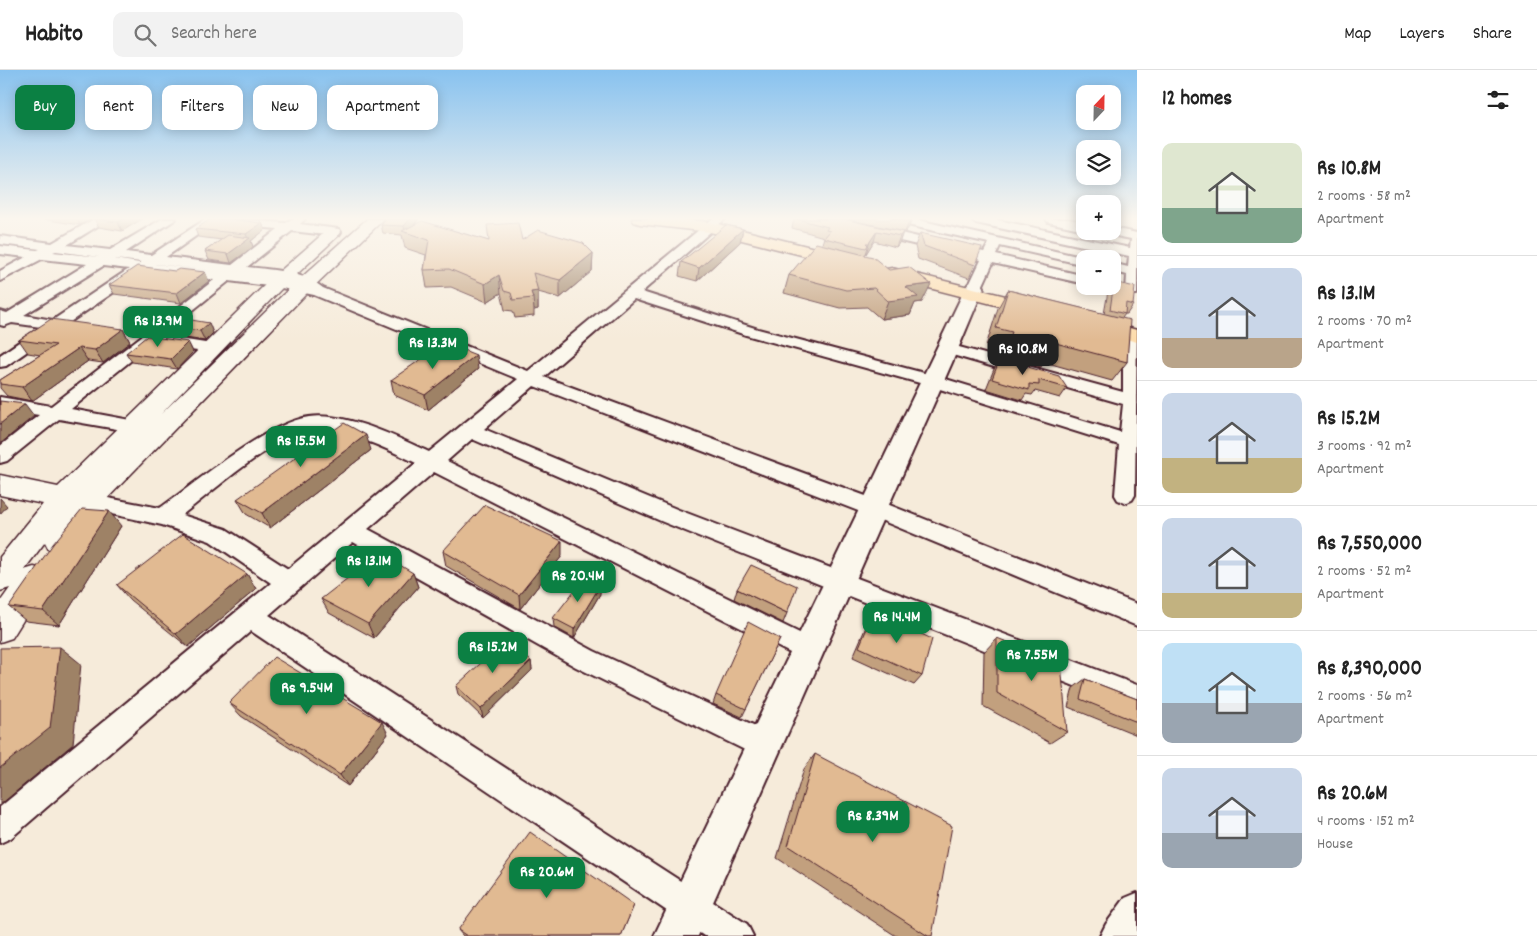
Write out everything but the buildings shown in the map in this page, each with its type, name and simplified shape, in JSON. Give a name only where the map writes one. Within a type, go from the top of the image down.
[{"type":"main road","points":[[0,579],[75,500],[297,284],[315,259]]},
{"type":"main road","points":[[0,628],[75,500],[134,426],[212,348],[327,259]]},
{"type":"main road","points":[[853,259],[1054,311]]},
{"type":"main road","points":[[1077,317],[1135,333]]},
{"type":"main road","points":[[0,485],[75,500]]},
{"type":"street","points":[[0,277],[30,259]]},
{"type":"street","points":[[71,259],[83,261]]},
{"type":"street","points":[[2,317],[83,261],[89,259]]},
{"type":"street","points":[[2,317],[94,259]]},
{"type":"street","points":[[118,259],[230,273],[297,284],[530,378],[874,508],[1137,615]]},
{"type":"street","points":[[134,259],[148,263]]},
{"type":"street","points":[[0,362],[153,259]]},
{"type":"street","points":[[0,456],[247,259]]},
{"type":"street","points":[[0,827],[671,259]]},
{"type":"street","points":[[676,936],[934,381],[988,259]]},
{"type":"street","points":[[995,259],[1076,278]]},
{"type":"street","points":[[1130,290],[1136,273],[1136,259]]},
{"type":"street","points":[[1121,269],[1136,273]]},
{"type":"street","points":[[631,293],[752,332],[934,381],[1133,443]]},
{"type":"street","points":[[2,317],[75,328]]},
{"type":"street","points":[[1125,495],[1133,443],[1135,333]]},
{"type":"street","points":[[122,336],[212,348]]},
{"type":"street","points":[[948,349],[1134,401]]},
{"type":"street","points":[[0,403],[134,426]]},
{"type":"street","points":[[164,517],[280,434],[308,423],[337,425],[376,436],[432,462],[809,650]]},
{"type":"street","points":[[469,430],[670,516],[1137,698]]},
{"type":"street","points":[[75,500],[164,517],[218,535],[289,582]]},
{"type":"street","points":[[351,530],[584,658],[765,745]]},
{"type":"street","points":[[249,616],[736,936]]},
{"type":"street","points":[[1118,936],[1137,910]]}]
